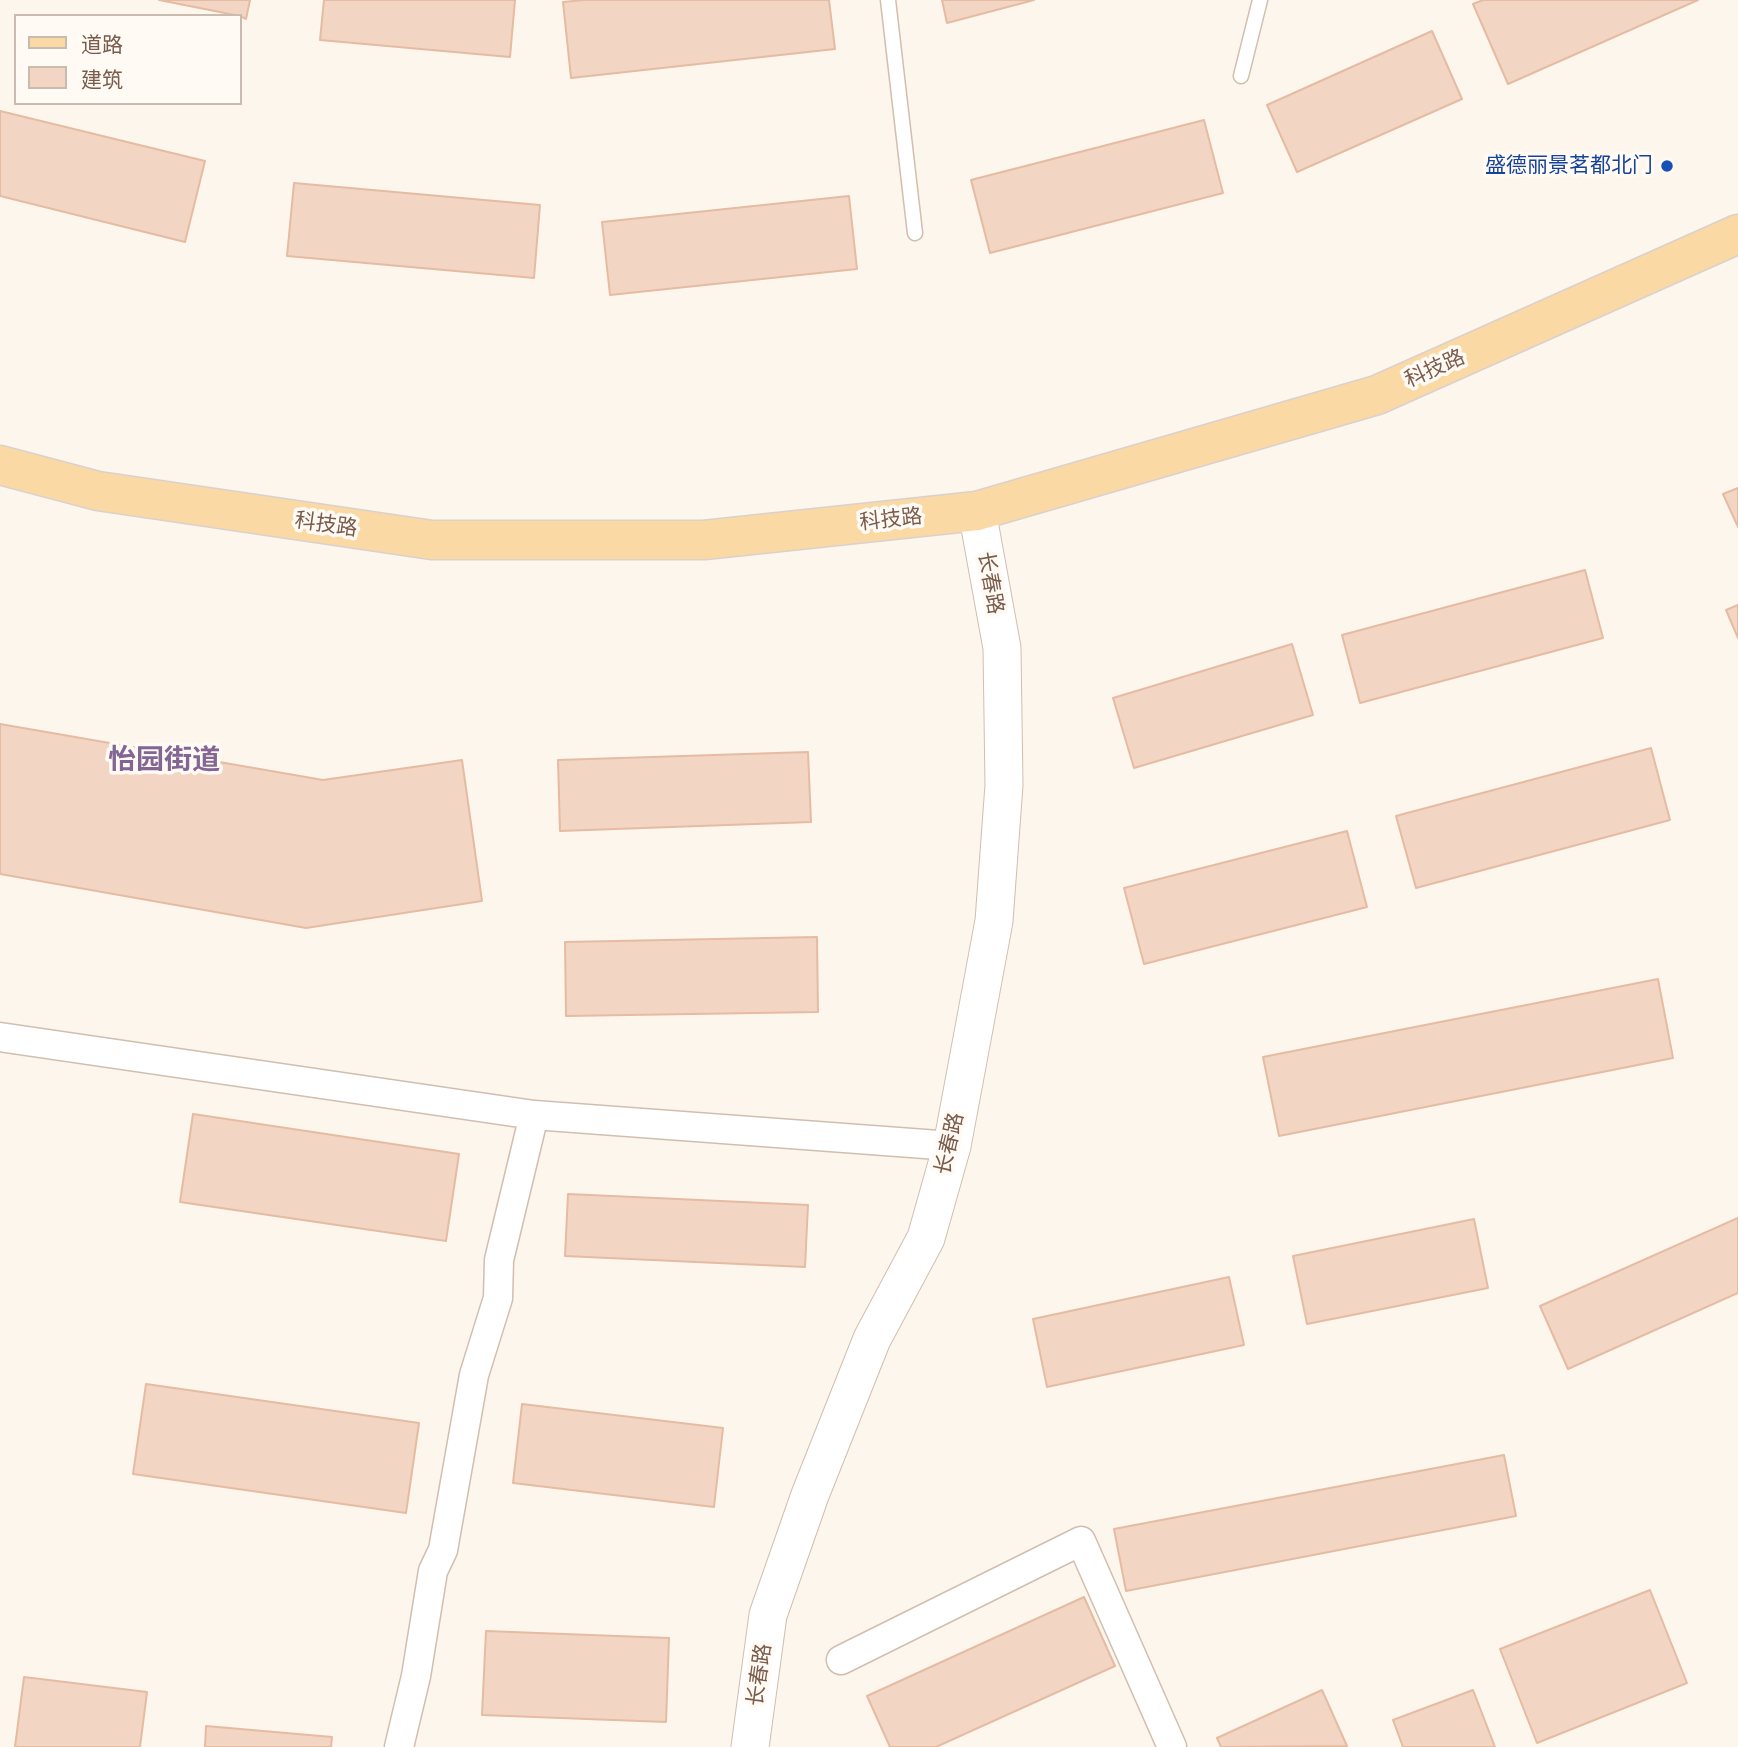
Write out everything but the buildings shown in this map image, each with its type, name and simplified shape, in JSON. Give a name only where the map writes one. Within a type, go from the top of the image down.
[{"type":"main road","name":"科技路","points":[[0,465],[98,491],[432,540],[704,540],[976,511],[1377,395],[1738,234]]},
{"type":"street","name":"长春路","points":[[750,1747],[768,1615],[810,1494],[872,1339],[926,1238],[951,1146],[994,921],[1004,785],[1002,648],[976,511]]},
{"type":"street","points":[[0,1037],[534,1115],[951,1146]]},
{"type":"street","points":[[399,1747],[416,1676],[433,1571],[443,1550],[474,1375],[498,1298],[499,1260],[534,1115]]},
{"type":"street","points":[[842,1660],[1081,1541],[1172,1747]]},
{"type":"lane","points":[[888,0],[915,233]]},
{"type":"lane","points":[[1241,76],[1260,0]]},
{"type":"place","name":"盛德丽景茗都北门","points":[[1667,166]]},
{"type":"district","name":"怡园街道","points":[[164,761]]}]
